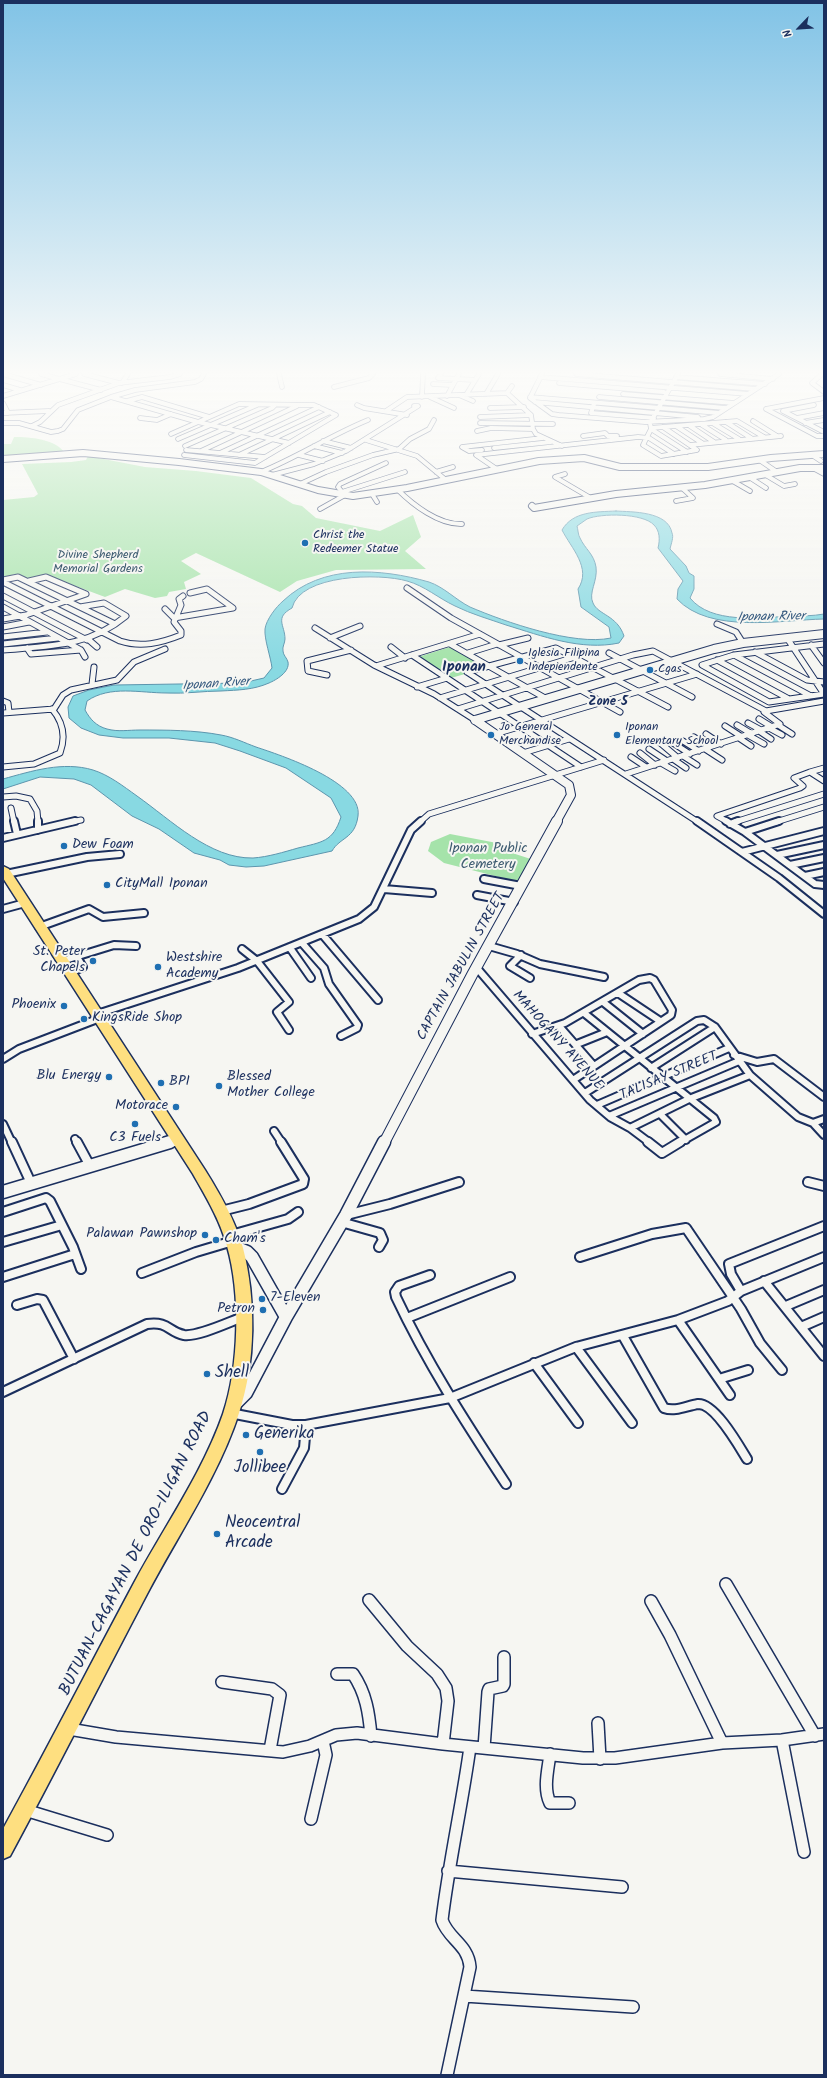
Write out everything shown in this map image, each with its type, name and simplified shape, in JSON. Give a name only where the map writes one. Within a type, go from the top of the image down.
[{"type":"highway","name":"BUTUAN-CAGAYAN DE ORO-ILIGAN ROAD","points":[[3,1849],[69,1729],[140,1588],[201,1478],[232,1409],[241,1357],[243,1317],[241,1283],[233,1241],[221,1211],[209,1188],[98,1016],[70,964],[39,927],[5,871]]},
{"type":"street","points":[[253,471],[341,494],[372,494],[493,471]]},
{"type":"street","points":[[272,475],[287,471]]},
{"type":"street","points":[[300,484],[329,471]]},
{"type":"street","points":[[341,494],[338,487],[340,484],[370,471]]},
{"type":"street","points":[[776,471],[731,480],[616,494],[533,507],[589,497],[693,484],[776,471]]},
{"type":"street","points":[[320,510],[341,494],[405,472]]},
{"type":"street","points":[[436,472],[446,480]]},
{"type":"street","points":[[565,474],[555,477],[589,497]]},
{"type":"street","points":[[764,474],[784,486],[795,484]]},
{"type":"street","points":[[749,477],[766,488]]},
{"type":"street","points":[[731,480],[750,491]]},
{"type":"street","points":[[676,501],[693,498],[681,487]]},
{"type":"street","points":[[397,489],[408,500],[447,522],[458,525],[462,524]]},
{"type":"street","points":[[372,494],[377,502]]},
{"type":"street","points":[[408,500],[410,505],[435,521]]},
{"type":"street","points":[[3,619],[52,607],[86,594],[46,576],[29,581]]},
{"type":"street","points":[[3,581],[18,577],[29,581],[115,624]]},
{"type":"street","points":[[3,581],[120,641],[133,645],[167,641],[181,635],[181,630],[174,622],[174,618],[165,609]]},
{"type":"street","points":[[407,588],[436,609],[620,712]]},
{"type":"street","points":[[174,618],[233,608],[207,589],[190,592]]},
{"type":"street","points":[[174,618],[181,605],[180,599],[183,596]]},
{"type":"street","points":[[4,597],[88,640],[98,647]]},
{"type":"street","points":[[3,650],[71,644],[88,640],[105,633],[126,614],[105,603],[80,607]]},
{"type":"street","points":[[3,608],[6,611],[20,616],[71,644],[81,650],[85,657]]},
{"type":"street","points":[[3,626],[30,622]]},
{"type":"street","points":[[19,624],[27,631]]},
{"type":"street","points":[[717,624],[736,632],[742,643]]},
{"type":"street","points":[[330,638],[360,626]]},
{"type":"street","points":[[315,628],[376,666],[429,692],[475,720],[673,660],[742,643],[824,634]]},
{"type":"street","points":[[3,637],[47,632]]},
{"type":"street","points":[[376,666],[480,634]]},
{"type":"street","points":[[3,644],[58,638]]},
{"type":"street","points":[[468,653],[498,644],[528,638]]},
{"type":"street","points":[[787,638],[793,647],[817,683],[824,694],[767,702],[702,665],[734,655],[793,647],[824,644]]},
{"type":"street","points":[[450,644],[545,698]]},
{"type":"street","points":[[811,645],[824,663]]},
{"type":"street","points":[[391,647],[405,658]]},
{"type":"street","points":[[668,707],[554,647],[467,672],[569,739],[626,774],[742,852],[779,878],[824,914]]},
{"type":"street","points":[[27,648],[31,654],[81,650]]},
{"type":"street","points":[[3,701],[8,703],[6,712],[52,709],[56,707],[67,692],[92,684],[117,680],[134,662],[165,649]]},
{"type":"street","points":[[327,675],[308,671],[307,661],[350,650]]},
{"type":"street","points":[[458,709],[593,667],[653,651],[673,660],[766,710],[824,702]]},
{"type":"street","points":[[609,652],[692,697]]},
{"type":"street","points":[[755,652],[807,680],[817,683],[824,682]]},
{"type":"street","points":[[412,655],[581,767]]},
{"type":"street","points":[[734,655],[812,696]]},
{"type":"street","points":[[440,698],[575,657]]},
{"type":"street","points":[[717,660],[789,699]]},
{"type":"street","points":[[92,684],[94,667]]},
{"type":"street","points":[[495,734],[697,674]]},
{"type":"street","points":[[417,687],[447,678]]},
{"type":"street","points":[[3,767],[34,764],[60,753],[62,748],[63,733],[57,715],[52,709]]},
{"type":"street","points":[[766,710],[764,712],[779,722],[780,724],[778,725]]},
{"type":"street","points":[[759,719],[782,735]]},
{"type":"street","name":"CAPTAIN JABULIN STREET","points":[[232,1409],[246,1393],[286,1317],[344,1219],[476,967],[514,902],[520,886],[571,795],[569,785],[557,775],[475,720]]},
{"type":"street","points":[[748,723],[771,739]]},
{"type":"street","points":[[737,725],[751,746]]},
{"type":"street","points":[[626,774],[778,725]]},
{"type":"street","points":[[778,725],[792,734]]},
{"type":"street","points":[[725,726],[764,744]]},
{"type":"street","points":[[706,734],[721,744]]},
{"type":"street","points":[[694,737],[722,760]]},
{"type":"street","points":[[523,753],[569,739]]},
{"type":"street","points":[[658,741],[678,758],[686,768]]},
{"type":"street","points":[[683,741],[699,751]]},
{"type":"street","points":[[673,743],[690,754]]},
{"type":"street","points":[[649,749],[661,763]]},
{"type":"street","points":[[640,753],[675,771]]},
{"type":"street","points":[[631,757],[646,767]]},
{"type":"street","points":[[678,758],[697,766]]},
{"type":"street","points":[[3,1059],[19,1049],[98,1016],[257,962],[368,913],[374,907],[384,889],[411,830],[429,814],[604,760]]},
{"type":"street","points":[[824,768],[794,777],[803,786],[800,788],[717,816],[764,845],[815,884],[824,885]]},
{"type":"street","points":[[810,772],[824,781]]},
{"type":"street","points":[[730,824],[824,794]]},
{"type":"street","points":[[3,797],[16,796],[30,799],[37,811],[38,830]]},
{"type":"street","points":[[745,832],[824,807]]},
{"type":"street","points":[[11,808],[17,834]]},
{"type":"street","points":[[3,838],[82,820]]},
{"type":"street","points":[[742,852],[764,845],[824,831]]},
{"type":"street","points":[[777,855],[824,845]]},
{"type":"street","points":[[5,871],[87,857],[120,854]]},
{"type":"street","points":[[790,865],[824,858]]},
{"type":"street","points":[[805,876],[824,872]]},
{"type":"street","points":[[484,879],[520,886]]},
{"type":"street","points":[[384,889],[432,893]]},
{"type":"street","points":[[477,895],[514,902]]},
{"type":"street","points":[[3,909],[24,903]]},
{"type":"street","points":[[39,927],[89,909],[103,917],[126,916],[144,913]]},
{"type":"street","points":[[322,934],[378,1000]]},
{"type":"street","points":[[302,943],[324,968],[332,989],[358,1025],[357,1028],[350,1033],[341,1036]]},
{"type":"street","points":[[70,964],[114,945],[136,946]]},
{"type":"street","points":[[489,946],[521,956],[540,964],[604,977]]},
{"type":"street","points":[[290,948],[311,978]]},
{"type":"street","points":[[242,949],[257,962],[289,1002],[277,1012],[289,1030]]},
{"type":"street","points":[[521,956],[510,966],[530,978]]},
{"type":"street","name":"MAHOGANY AVENUE","points":[[476,967],[572,1080],[609,1116],[627,1127],[660,1152],[666,1152],[686,1140]]},
{"type":"street","points":[[532,1034],[559,1026],[639,980],[650,978],[654,980],[672,1010],[671,1015],[572,1080]]},
{"type":"street","points":[[618,993],[660,1021]]},
{"type":"street","points":[[603,1002],[643,1034]]},
{"type":"street","points":[[584,1013],[640,1058],[674,1089],[714,1118],[716,1122],[686,1140],[660,1114]]},
{"type":"street","points":[[584,1093],[697,1021],[708,1021],[715,1027],[750,1075],[798,1117],[813,1123],[824,1136]]},
{"type":"street","points":[[559,1026],[577,1044],[594,1066]]},
{"type":"street","points":[[651,1068],[715,1027]]},
{"type":"street","points":[[577,1044],[607,1032]]},
{"type":"street","points":[[597,1105],[729,1048]]},
{"type":"street","points":[[734,1055],[745,1056],[757,1062],[774,1059],[824,1097]]},
{"type":"street","name":"TALISAY STREET","points":[[609,1116],[739,1061]]},
{"type":"street","points":[[627,1127],[660,1114],[689,1099],[750,1075]]},
{"type":"street","points":[[813,1123],[824,1119]]},
{"type":"street","points":[[3,1124],[31,1183]]},
{"type":"street","points":[[221,1211],[255,1202],[303,1184],[304,1179],[274,1131]]},
{"type":"street","points":[[75,1139],[90,1166]]},
{"type":"street","points":[[3,1192],[178,1140]]},
{"type":"street","points":[[344,1219],[458,1182]]},
{"type":"street","points":[[808,1182],[824,1186]]},
{"type":"street","points":[[3,1212],[46,1198],[50,1201],[62,1225],[76,1254],[81,1269]]},
{"type":"street","points":[[142,1273],[196,1252],[233,1241],[288,1219],[298,1212]]},
{"type":"street","points":[[344,1219],[380,1233],[383,1240],[379,1247]]},
{"type":"street","points":[[3,1242],[62,1225]]},
{"type":"street","points":[[741,1291],[729,1268],[729,1264],[733,1261],[824,1226]]},
{"type":"street","points":[[580,1257],[627,1241],[684,1227],[689,1231],[732,1298],[741,1309],[749,1326],[760,1343],[782,1370]]},
{"type":"street","points":[[233,1241],[252,1257],[286,1317]]},
{"type":"street","points":[[3,1277],[76,1254]]},
{"type":"street","points":[[232,1409],[292,1425],[306,1425],[450,1398],[576,1347],[623,1336],[678,1320],[732,1298],[741,1291],[764,1280],[824,1257]]},
{"type":"street","points":[[430,1275],[396,1288],[396,1297],[450,1398],[506,1484]]},
{"type":"street","points":[[407,1318],[510,1277]]},
{"type":"street","points":[[764,1280],[786,1306],[801,1327],[820,1344],[824,1356]]},
{"type":"street","points":[[786,1306],[824,1290]]},
{"type":"street","points":[[17,1306],[38,1299],[43,1300],[74,1359]]},
{"type":"street","points":[[3,1392],[147,1324],[155,1322],[166,1324],[179,1334],[185,1336],[192,1335],[243,1317]]},
{"type":"street","points":[[801,1327],[824,1317]]},
{"type":"street","points":[[678,1320],[720,1379],[730,1396]]},
{"type":"street","points":[[623,1336],[664,1408],[670,1410],[700,1404],[707,1407],[722,1421],[747,1459]]},
{"type":"street","points":[[576,1347],[632,1423]]},
{"type":"street","points":[[534,1363],[578,1423]]},
{"type":"street","points":[[720,1379],[748,1370]]},
{"type":"street","points":[[282,1489],[304,1448],[306,1425]]},
{"type":"street","points":[[69,1729],[116,1737],[295,1751],[345,1733],[470,1747],[600,1758],[667,1752],[722,1743],[782,1740],[820,1735],[726,1584]]},
{"type":"street","points":[[369,1600],[407,1646],[437,1674],[446,1688],[448,1701],[443,1744]]},
{"type":"street","points":[[651,1601],[670,1635],[722,1743]]},
{"type":"street","points":[[484,1748],[488,1692],[489,1689],[503,1686],[504,1684],[504,1657]]},
{"type":"street","points":[[337,1674],[353,1674],[362,1686],[369,1712],[371,1736]]},
{"type":"street","points":[[222,1682],[272,1690],[280,1695],[270,1750]]},
{"type":"street","points":[[598,1723],[600,1758]]},
{"type":"street","points":[[782,1740],[804,1852]]},
{"type":"street","points":[[311,1819],[326,1755],[323,1741]]},
{"type":"street","points":[[447,2075],[457,2034],[470,1967],[469,1957],[459,1942],[444,1927],[442,1920],[448,1871],[461,1810],[470,1747]]},
{"type":"street","points":[[550,1754],[547,1788],[548,1800],[550,1803],[569,1803]]},
{"type":"street","points":[[24,1810],[107,1835]]},
{"type":"street","points":[[448,1871],[622,1887]]},
{"type":"street","points":[[464,1996],[633,2007]]},
{"type":"green space","name":"Divine Shepherd Memorial Gardens","points":[[26,471],[196,471],[251,478],[293,504],[302,506],[316,518],[380,531],[413,515],[421,537],[405,551],[426,569],[336,570],[297,581],[280,592],[196,553],[181,561],[201,574],[184,582],[186,589],[169,592],[167,596],[155,598],[125,589],[105,597],[46,575],[26,580],[15,574],[3,578],[3,500],[34,497],[38,494]]},
{"type":"green space","points":[[453,646],[489,667],[451,678],[418,657]]},
{"type":"green space","name":"Iponan Public Cemetery","points":[[450,834],[497,843],[506,851],[537,861],[524,885],[444,863],[428,851],[431,842]]},
{"type":"water","name":"Iponan River","points":[[616,511],[648,514],[664,520],[669,526],[673,536],[670,549],[686,566],[689,573],[694,576],[694,589],[690,598],[699,606],[710,612],[736,618],[811,616],[824,614],[824,619],[767,622],[726,621],[708,617],[691,610],[677,599],[678,589],[683,581],[658,548],[659,536],[654,525],[649,521],[632,516],[611,515],[593,517],[577,526],[578,534],[595,562],[596,577],[592,595],[593,603],[595,607],[612,619],[621,629],[624,636],[619,643],[605,645],[576,644],[534,634],[467,612],[414,583],[395,578],[361,577],[342,579],[325,582],[310,588],[298,597],[292,608],[283,615],[282,622],[285,639],[283,650],[288,666],[279,678],[272,682],[257,687],[233,690],[174,693],[115,691],[96,696],[87,701],[85,710],[94,722],[103,728],[119,731],[191,731],[225,736],[300,763],[334,781],[348,792],[356,804],[358,816],[354,829],[347,837],[335,846],[332,851],[264,866],[246,867],[229,865],[220,860],[194,853],[159,829],[132,816],[91,785],[74,779],[40,777],[3,789],[3,779],[48,768],[70,766],[82,767],[99,772],[110,778],[206,845],[237,857],[253,858],[276,854],[326,840],[334,832],[341,817],[331,798],[286,768],[215,743],[169,738],[123,738],[99,735],[81,728],[69,718],[68,707],[73,696],[89,690],[114,685],[242,683],[264,678],[272,668],[265,629],[269,618],[277,607],[298,589],[315,580],[352,572],[391,574],[429,582],[440,587],[470,607],[520,626],[559,636],[596,640],[611,638],[609,627],[581,607],[578,589],[582,581],[583,573],[579,558],[562,530],[572,519],[579,516],[593,512]]},
{"type":"place","name":"Christ the Redeemer Statue","points":[[305,543]]},
{"type":"place","name":"Iglesia Filipina Indepiendente","points":[[520,661]]},
{"type":"place","name":"Cgas","points":[[650,670]]},
{"type":"place","name":"Jo General Merchandise","points":[[491,735]]},
{"type":"place","name":"Iponan Elementary School","points":[[617,735]]},
{"type":"place","name":"Dew Foam","points":[[64,846]]},
{"type":"place","name":"CityMall Iponan","points":[[107,885]]},
{"type":"place","name":"St. Peter Chapels","points":[[93,961]]},
{"type":"place","name":"Westshire Academy","points":[[158,967]]},
{"type":"place","name":"Phoenix","points":[[64,1006]]},
{"type":"place","name":"KingsRide Shop","points":[[84,1019]]},
{"type":"place","name":"Blu Energy","points":[[109,1077]]},
{"type":"place","name":"BPI","points":[[161,1083]]},
{"type":"place","name":"Blessed Mother College","points":[[219,1086]]},
{"type":"place","name":"Motorace","points":[[176,1107]]},
{"type":"place","name":"C3 Fuels","points":[[135,1124]]},
{"type":"place","name":"Palawan Pawnshop","points":[[205,1235]]},
{"type":"place","name":"Cham's","points":[[216,1240]]},
{"type":"place","name":"7-Eleven","points":[[262,1299]]},
{"type":"place","name":"Petron","points":[[263,1310]]},
{"type":"place","name":"Shell","points":[[207,1374]]},
{"type":"place","name":"Generika","points":[[246,1435]]},
{"type":"place","name":"Jollibee","points":[[260,1452]]},
{"type":"place","name":"Neocentral Arcade","points":[[217,1534]]},
{"type":"district","name":"Iponan","points":[[464,668]]},
{"type":"district","name":"Zone 5","points":[[608,703]]}]
